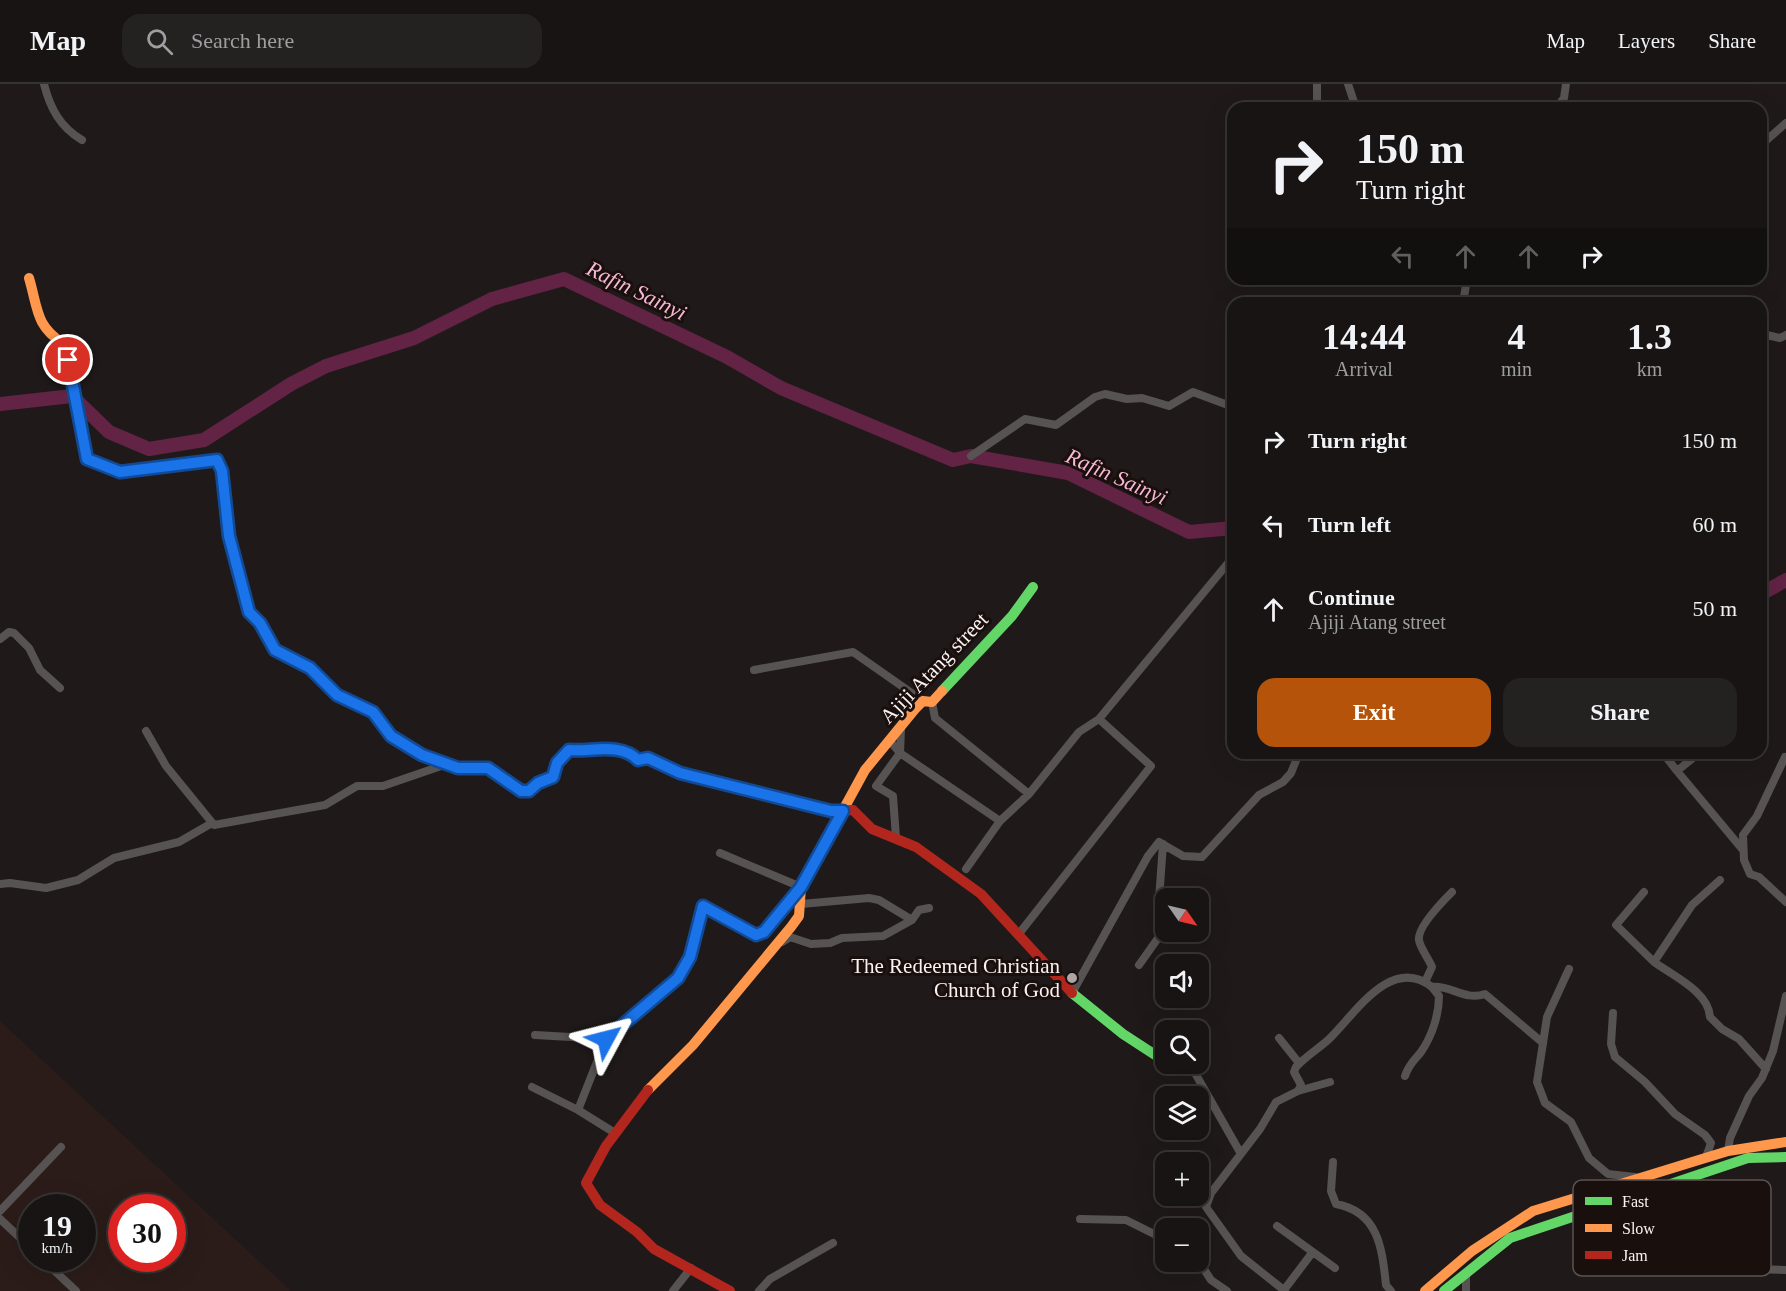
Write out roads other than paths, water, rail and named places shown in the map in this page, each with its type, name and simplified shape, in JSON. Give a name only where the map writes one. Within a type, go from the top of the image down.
[{"type":"street","points":[[44,84],[49,103],[66,131],[82,140]]},
{"type":"street","points":[[1317,84],[1317,102]]},
{"type":"street","points":[[1348,84],[1354,102]]},
{"type":"street","points":[[1560,102],[1566,84]]},
{"type":"street","points":[[1767,140],[1786,123]]},
{"type":"street","points":[[29,278],[39,321],[47,335],[64,344],[87,459],[120,472],[217,460],[222,471],[229,536],[249,612],[260,623],[275,650],[310,668],[337,695],[373,712],[391,736],[444,765]]},
{"type":"street","points":[[1767,335],[1780,338],[1786,334]]},
{"type":"street","points":[[971,456],[1025,419],[1056,425],[1095,397],[1106,394],[1127,399],[1142,398],[1169,406],[1193,392],[1227,403]]},
{"type":"street","points":[[966,869],[1000,821],[1029,794],[1079,732],[1099,719],[1227,564]]},
{"type":"street","name":"Ajiji Atang street","points":[[730,1291],[654,1249],[647,1240],[607,1214],[590,1194],[586,1183],[641,1096],[693,1045],[795,922],[801,904],[801,887],[865,770],[927,701],[1012,616],[1033,587]]},
{"type":"street","points":[[0,639],[9,632],[14,633],[29,648],[44,674],[60,688]]},
{"type":"street","points":[[754,670],[853,652],[927,701],[934,718],[1029,794]]},
{"type":"street","points":[[1018,935],[1151,766],[1099,719]]},
{"type":"street","points":[[896,838],[893,796],[876,786],[900,753],[901,729]]},
{"type":"street","points":[[146,731],[166,766],[212,824]]},
{"type":"street","points":[[890,741],[900,753],[1000,821]]},
{"type":"street","points":[[0,884],[10,883],[46,888],[78,880],[114,858],[179,842],[212,824],[263,818],[325,805],[357,786],[383,786],[444,765],[488,768],[521,791],[529,791],[538,783],[553,777],[557,763],[569,750],[584,752],[600,747],[632,754],[638,760],[648,758],[680,773],[831,811],[853,810],[872,829],[938,859],[958,875],[981,894],[1057,974],[1072,993],[1123,1034],[1155,1055]]},
{"type":"street","points":[[1785,757],[1757,816],[1743,835],[1743,850],[1744,860],[1750,874],[1758,877],[1786,902]]},
{"type":"street","points":[[1072,993],[1148,856],[1159,842],[1184,856],[1203,856],[1259,795],[1284,782],[1291,773],[1297,759]]},
{"type":"street","points":[[1668,759],[1743,850]]},
{"type":"street","points":[[1677,771],[1692,759]]},
{"type":"street","points":[[1139,965],[1161,934],[1159,900],[1163,844]]},
{"type":"street","points":[[578,1110],[606,1039],[678,978],[690,957],[703,906],[756,935],[764,932],[801,887],[720,853]]},
{"type":"street","points":[[1654,962],[1692,905],[1720,880]]},
{"type":"street","points":[[1429,985],[1432,967],[1419,940],[1420,934],[1431,914],[1452,891]]},
{"type":"street","points":[[1644,892],[1616,925],[1654,962],[1700,996],[1710,1012],[1710,1017],[1722,1029],[1739,1039],[1766,1069]]},
{"type":"street","points":[[801,904],[869,898],[879,900],[912,920]]},
{"type":"street","points":[[773,948],[790,937],[812,944],[831,943],[842,938],[883,936],[912,920],[919,910],[929,908]]},
{"type":"street","points":[[1569,969],[1547,1017],[1537,1082],[1545,1103],[1571,1122],[1589,1158],[1608,1174],[1618,1177],[1642,1176]]},
{"type":"street","points":[[1299,1091],[1301,1085],[1294,1072],[1299,1063],[1328,1040],[1378,988],[1408,977],[1429,985],[1445,986],[1472,998],[1485,994],[1543,1043]]},
{"type":"street","points":[[1405,1076],[1410,1062],[1421,1051],[1439,1009],[1439,996],[1429,985]]},
{"type":"street","points":[[1728,1150],[1730,1138],[1749,1096],[1758,1086],[1766,1069],[1786,996]]},
{"type":"street","points":[[1614,1013],[1611,1044],[1615,1057],[1645,1082],[1675,1114],[1705,1135],[1711,1143],[1706,1157]]},
{"type":"street","points":[[535,1035],[606,1039]]},
{"type":"street","points":[[1279,1038],[1299,1063]]},
{"type":"street","points":[[1196,1074],[1241,1154]]},
{"type":"street","points":[[1311,1253],[1285,1290],[1241,1256],[1206,1207],[1211,1193],[1276,1102],[1299,1091],[1330,1082]]},
{"type":"street","points":[[532,1087],[578,1110],[615,1134]]},
{"type":"street","points":[[1630,1180],[1728,1150],[1786,1142]]},
{"type":"street","points":[[0,1211],[61,1147]]},
{"type":"street","points":[[1684,1180],[1748,1158],[1786,1157]]},
{"type":"street","points":[[1333,1162],[1332,1198],[1336,1204],[1357,1209],[1376,1232],[1386,1286],[1391,1291]]},
{"type":"street","points":[[1425,1291],[1472,1251],[1533,1211],[1573,1198]]},
{"type":"street","points":[[1444,1291],[1466,1276],[1510,1238],[1573,1215]]},
{"type":"street","points":[[0,1219],[18,1236]]},
{"type":"street","points":[[1080,1219],[1126,1220],[1155,1234]]},
{"type":"street","points":[[1277,1226],[1311,1253],[1335,1268]]},
{"type":"street","points":[[759,1291],[770,1279],[833,1243]]},
{"type":"street","points":[[673,1291],[691,1268]]},
{"type":"street","points":[[1771,1270],[1786,1270]]},
{"type":"street","points":[[56,1272],[76,1291]]},
{"type":"street","points":[[1206,1272],[1211,1280],[1227,1291]]},
{"type":"street","points":[[1466,1276],[1466,1291]]},
{"type":"waterway","name":"Rafin Sainyi","points":[[0,404],[72,396],[109,432],[149,449],[204,440],[291,384],[326,366],[414,338],[492,299],[564,279],[727,357],[781,388],[953,460],[971,456],[1068,473],[1189,532],[1227,529]]},
{"type":"waterway","name":"Rafin Sainyi","points":[[1767,591],[1786,580]]},
{"type":"place","name":"The Redeemed Christian Church of God","points":[[1072,978]]}]
